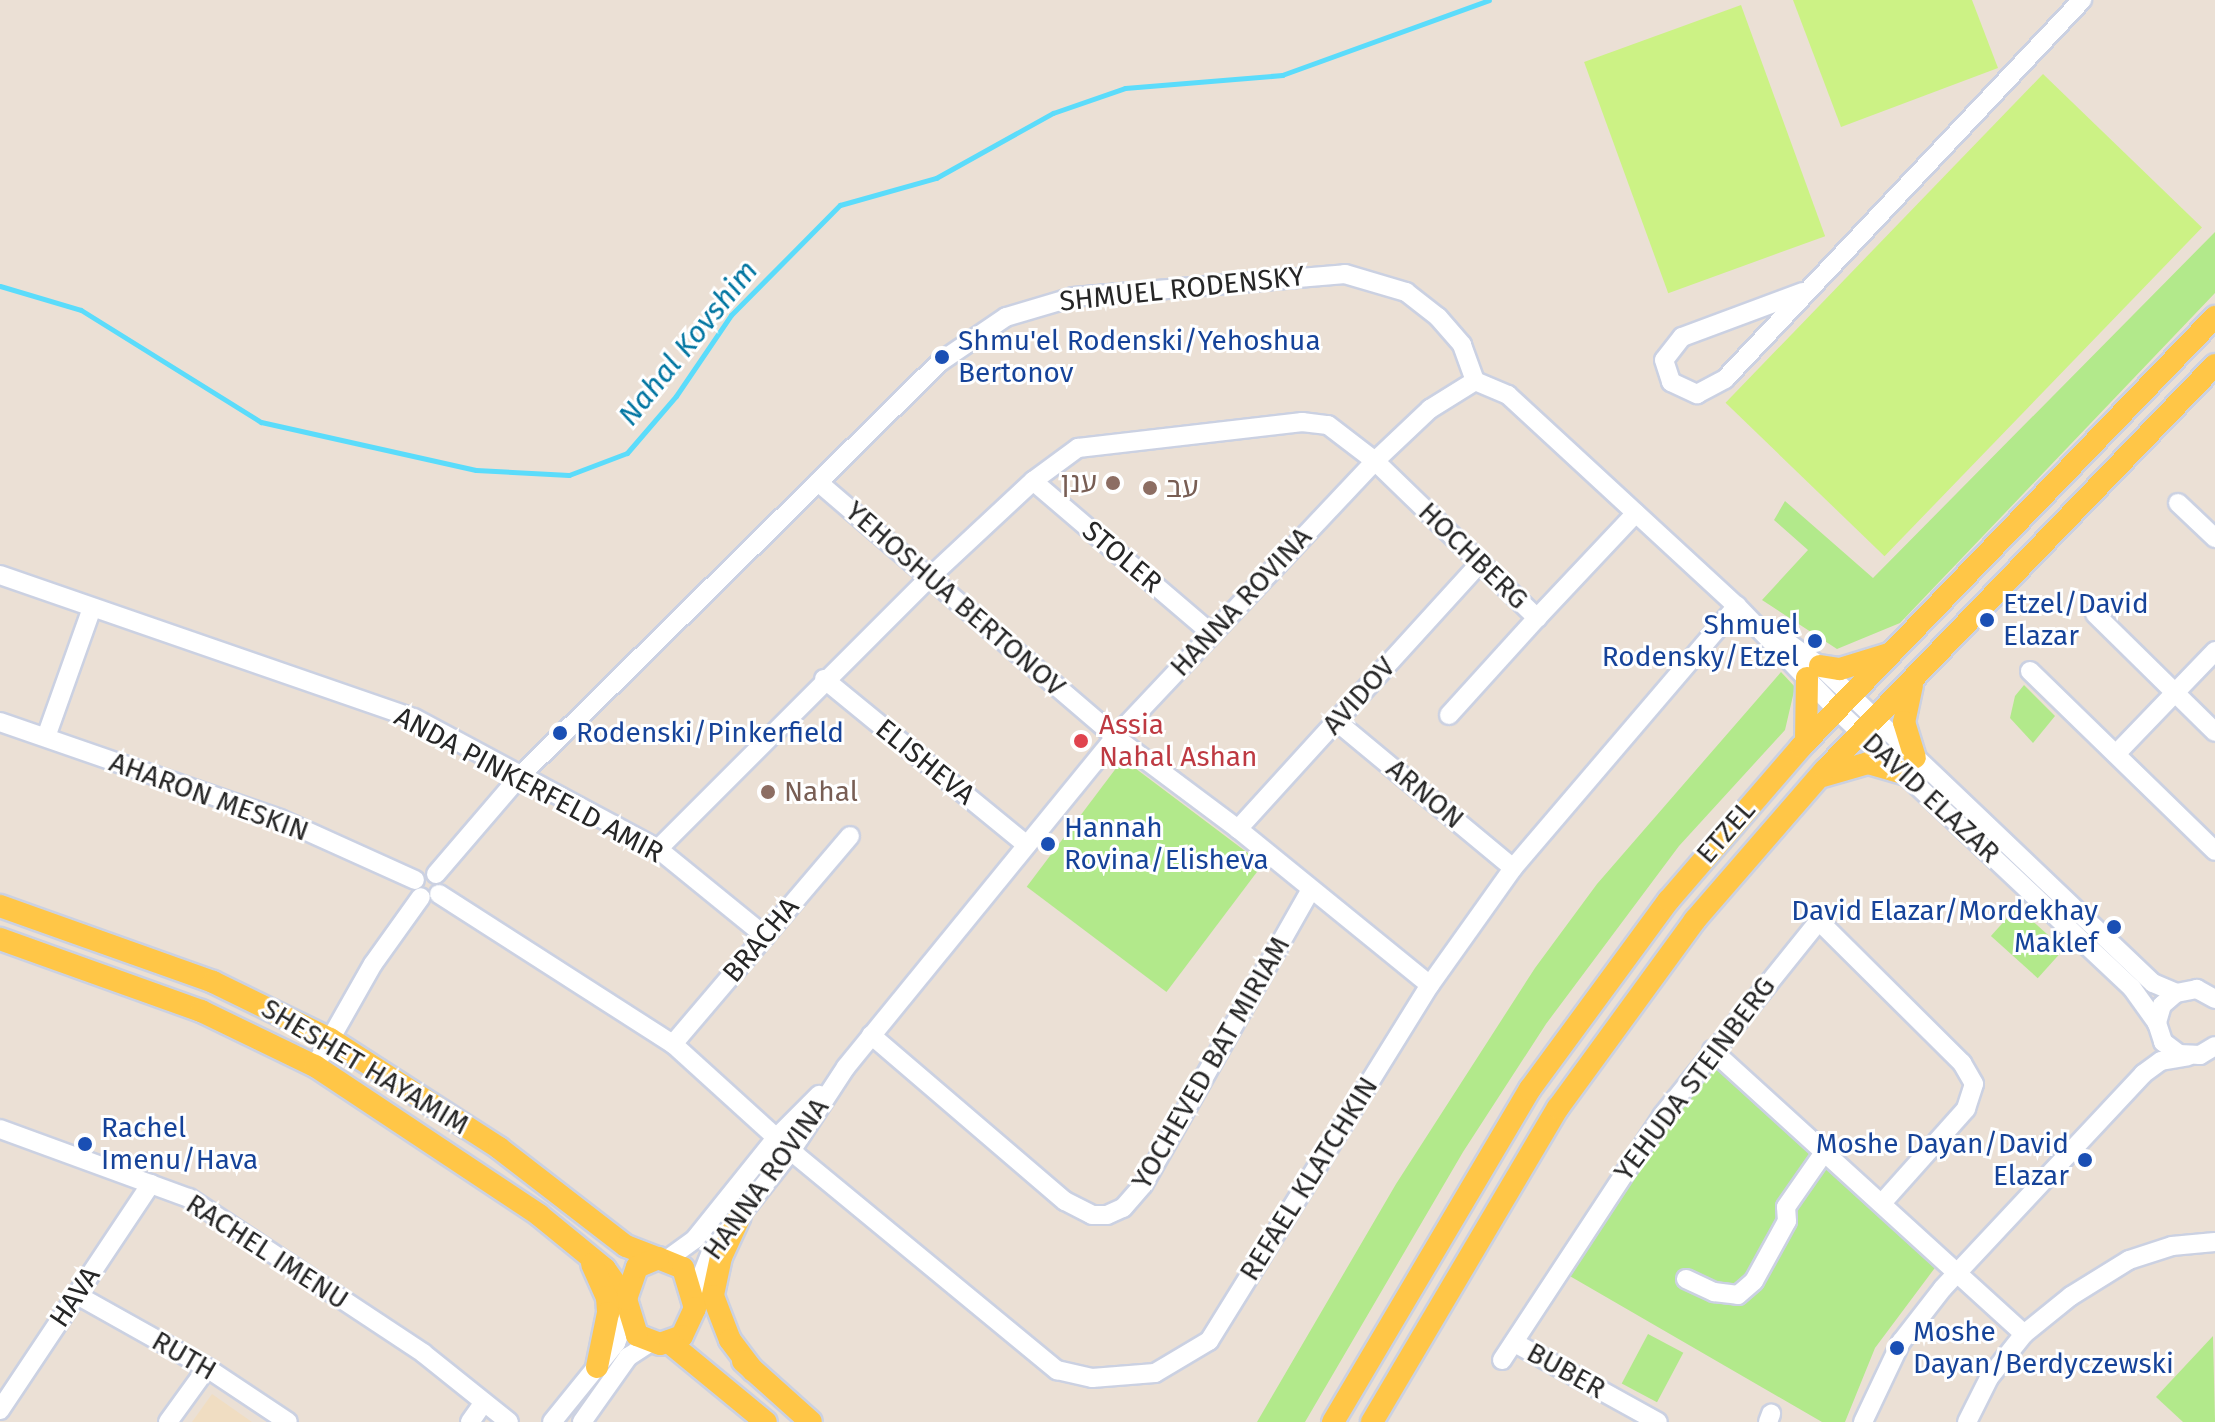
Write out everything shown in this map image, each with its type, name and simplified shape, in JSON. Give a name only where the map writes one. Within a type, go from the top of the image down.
[{"type":"main road","name":"ETZEL","points":[[1333,1422],[1530,1089],[1669,900],[1806,742],[1898,651],[2215,317]]},
{"type":"main road","name":"ETZEL","points":[[1372,1422],[1558,1108],[1695,920],[1818,778],[1912,684],[2215,365]]},
{"type":"main road","points":[[1806,742],[1814,672],[1840,669],[1898,651]]},
{"type":"main road","points":[[1818,778],[1868,763],[1909,765],[1904,722],[1912,684]]},
{"type":"main road","name":"SHESHET HAYAMIM","points":[[0,906],[213,982],[330,1039],[499,1148],[626,1246],[664,1258]]},
{"type":"main road","name":"SHESHET HAYAMIM","points":[[0,939],[201,1011],[315,1066],[468,1164],[585,1253],[620,1284],[626,1307]]},
{"type":"main road","points":[[740,1216],[721,1257],[713,1296],[730,1340],[753,1370]]},
{"type":"main road","points":[[585,1253],[607,1297],[606,1336],[597,1367]]},
{"type":"main road","points":[[660,1343],[687,1330],[695,1301],[690,1277],[664,1258],[637,1267],[626,1307],[637,1335],[660,1343],[766,1422]]},
{"type":"main road","points":[[695,1301],[753,1370],[811,1422]]},
{"type":"street","points":[[1803,292],[1682,337],[1664,360],[1671,382],[1697,394],[1712,390],[2082,0]]},
{"type":"street","name":"SHMUEL RODENSKY","points":[[425,890],[520,776],[818,482],[971,336],[1006,317],[1073,297],[1345,274],[1406,292],[1438,317],[1462,345],[1475,381]]},
{"type":"street","points":[[1475,381],[1508,395],[1737,606],[1814,672],[1869,727]]},
{"type":"street","name":"HANNA ROVINA","points":[[695,1301],[711,1252],[791,1151],[846,1067],[1115,737],[1375,461],[1430,409],[1475,381]]},
{"type":"street","name":"HOCHBERG","points":[[658,849],[824,679],[1033,481],[1060,458],[1099,443],[1302,422],[1344,434],[1537,618],[1636,513]]},
{"type":"street","name":"STOLER","points":[[1033,481],[1211,633]]},
{"type":"street","name":"YEHOSHUA BERTONOV","points":[[818,482],[1115,737],[1238,829],[1430,985]]},
{"type":"street","points":[[2178,503],[2215,538]]},
{"type":"street","name":"AVIDOV","points":[[1238,829],[1480,563]]},
{"type":"street","name":"ANDA PINKERFELD AMIR","points":[[0,575],[414,718],[658,849],[765,936]]},
{"type":"street","name":"REFAEL KLATCHKIN","points":[[776,1138],[1057,1370],[1092,1378],[1155,1373],[1209,1341],[1430,985],[1513,868],[1737,606]]},
{"type":"street","points":[[46,737],[92,608]]},
{"type":"street","points":[[2095,614],[2215,732]]},
{"type":"street","points":[[1449,715],[1537,618]]},
{"type":"street","points":[[2116,754],[2215,651]]},
{"type":"street","points":[[2030,671],[2215,851]]},
{"type":"street","name":"ELISHEVA","points":[[824,679],[1027,845]]},
{"type":"street","name":"ARNON","points":[[1336,721],[1513,868]]},
{"type":"street","name":"AHARON MESKIN","points":[[0,722],[280,819],[425,890],[673,1044],[776,1138]]},
{"type":"street","name":"DAVID ELAZAR","points":[[1869,727],[2132,988],[2170,1049],[2205,1053]]},
{"type":"street","name":"DAVID ELAZAR","points":[[1909,765],[2153,983],[2176,993]]},
{"type":"street","name":"BRACHA","points":[[673,1044],[850,836]]},
{"type":"street","name":"YOCHEVED BAT MIRIAM","points":[[871,1035],[1065,1201],[1092,1215],[1107,1215],[1123,1208],[1143,1185],[1311,889]]},
{"type":"street","points":[[315,1066],[373,964],[425,890]]},
{"type":"street","name":"YEHUDA STEINBERG","points":[[1502,1360],[1625,1169],[1712,1050],[1819,921],[1962,1063],[1974,1084],[1966,1109],[1882,1203]]},
{"type":"street","points":[[2143,1074],[2162,1005],[2176,993],[2197,989],[2215,999]]},
{"type":"street","points":[[1712,1050],[2024,1334]]},
{"type":"street","points":[[1863,1422],[1901,1342],[1958,1272],[2143,1074],[2161,1061],[2205,1053]]},
{"type":"street","name":"HANNA ROVINA","points":[[664,1258],[695,1239],[776,1138],[846,1067]]},
{"type":"street","name":"RACHEL IMENU","points":[[3,1135],[189,1198],[423,1353],[509,1422]]},
{"type":"street","points":[[1686,1279],[1714,1292],[1738,1295],[1754,1281],[1787,1221],[1786,1207],[1825,1151]]},
{"type":"street","name":"HAVA","points":[[0,1410],[151,1184]]},
{"type":"street","points":[[1967,1422],[1989,1378],[2024,1334],[2129,1260],[2162,1248],[2215,1242]]},
{"type":"street","name":"RUTH","points":[[77,1295],[207,1368],[288,1422]]},
{"type":"street","points":[[552,1422],[616,1343],[626,1307]]},
{"type":"street","points":[[582,1422],[628,1357],[660,1343]]},
{"type":"street","name":"BUBER","points":[[1515,1343],[1653,1421]]},
{"type":"street","points":[[168,1422],[207,1368]]},
{"type":"street","points":[[470,1422],[484,1402]]},
{"type":"shaded area","points":[[212,1394],[252,1422],[192,1422]]},
{"type":"green space","points":[[1793,0],[1972,0],[1998,68],[1841,127]]},
{"type":"green space","points":[[1741,5],[1825,236],[1668,293],[1584,62]]},
{"type":"green space","points":[[2043,74],[2202,228],[1885,556],[1726,403]]},
{"type":"green space","points":[[2215,232],[2215,293],[1900,623],[1837,649],[1762,600],[1808,550],[1774,520],[1785,501],[1873,578]]},
{"type":"green space","points":[[1781,672],[1795,687],[1785,730],[1679,846],[1546,1024],[1463,1152],[1305,1422],[1257,1422],[1396,1184],[1535,968],[1597,884]]},
{"type":"green space","points":[[2024,685],[2055,716],[2033,743],[2010,718],[2015,696]]},
{"type":"green space","points":[[1123,759],[1263,864],[1166,992],[1027,887]]},
{"type":"green space","points":[[2017,907],[2064,949],[2038,978],[1991,936]]},
{"type":"green space","points":[[1718,1068],[1937,1265],[1875,1348],[1845,1422],[1822,1422],[1568,1275],[1704,1069]]},
{"type":"green space","points":[[1648,1334],[1683,1353],[1657,1402],[1622,1383]]},
{"type":"green space","points":[[2213,1336],[2215,1422],[2183,1422],[2156,1397]]},
{"type":"waterway","name":"Nahal Kovshim","points":[[0,286],[81,310],[261,422],[476,470],[569,475],[627,453],[676,396],[731,315],[840,205],[936,178],[1053,113],[1125,88],[1282,75],[1489,0]]},
{"type":"place","name":"Shmu'el Rodenski/Yehoshua Bertonov","points":[[942,357]]},
{"type":"place","name":"ענן","points":[[1113,483]]},
{"type":"place","name":"עב","points":[[1150,488]]},
{"type":"place","name":"Etzel/David Elazar","points":[[1987,620]]},
{"type":"place","name":"Shmuel Rodensky/Etzel","points":[[1815,641]]},
{"type":"place","name":"Rodenski/Pinkerfield","points":[[560,733]]},
{"type":"place","name":"Assia Nahal Ashan","points":[[1081,741]]},
{"type":"place","name":"Nahal","points":[[768,792]]},
{"type":"place","name":"Hannah Rovina/Elisheva","points":[[1048,844]]},
{"type":"place","name":"David Elazar/Mordekhay Maklef","points":[[2114,927]]},
{"type":"place","name":"Rachel Imenu/Hava","points":[[85,1144]]},
{"type":"place","name":"Moshe Dayan/David Elazar","points":[[2085,1160]]},
{"type":"place","name":"Moshe Dayan/Berdyczewski","points":[[1897,1348]]}]
